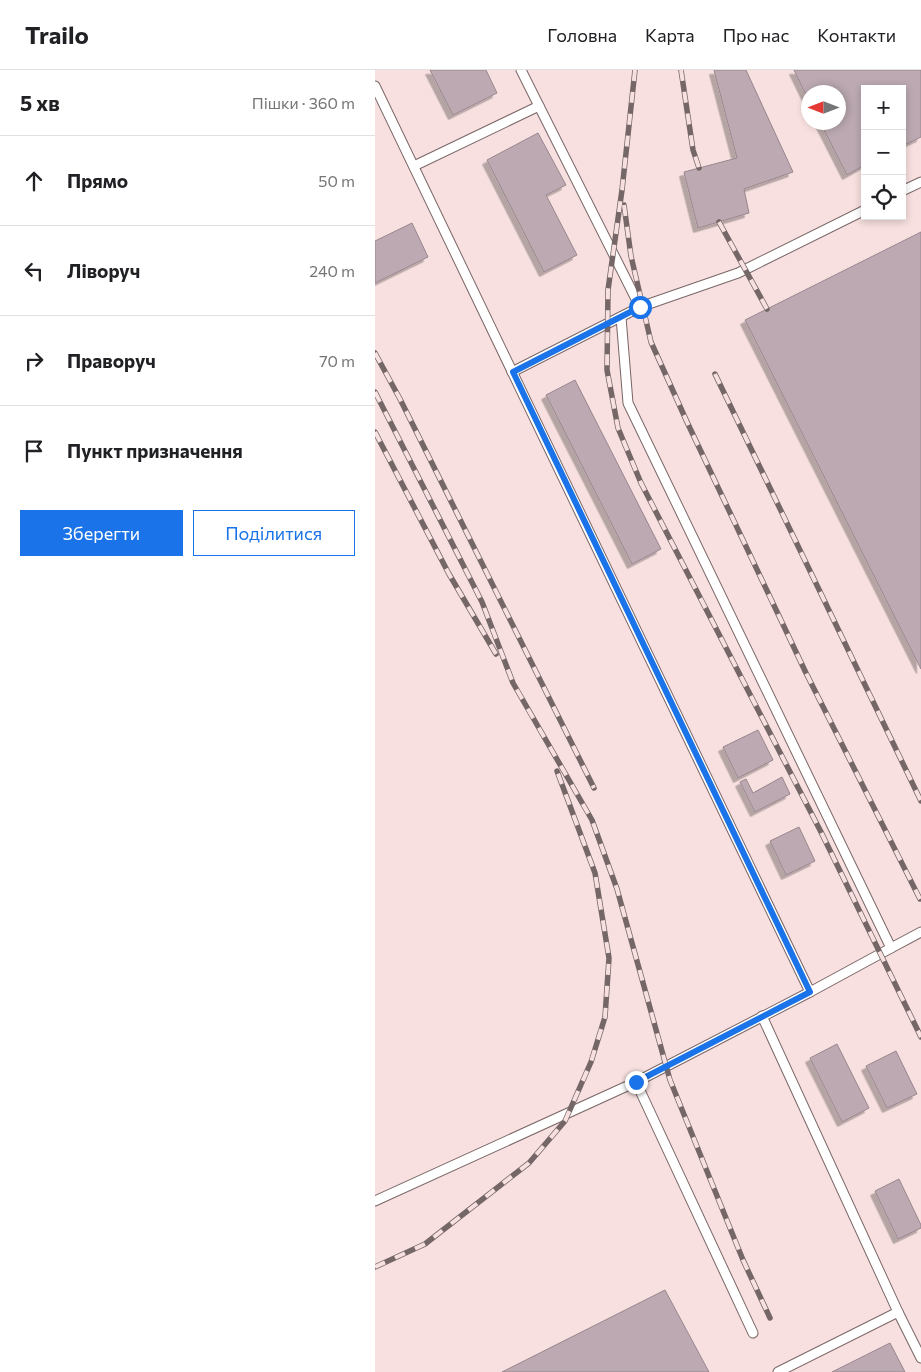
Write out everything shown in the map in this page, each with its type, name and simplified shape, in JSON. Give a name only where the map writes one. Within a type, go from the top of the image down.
[{"type":"lane","points":[[521,70],[640,307]]},
{"type":"lane","points":[[375,86],[810,992]]},
{"type":"lane","points":[[414,166],[539,106]]},
{"type":"lane","points":[[906,189],[921,182]]},
{"type":"lane","points":[[513,372],[640,307],[738,272],[861,212]]},
{"type":"lane","points":[[621,317],[627,404],[891,948]]},
{"type":"lane","points":[[375,1201],[636,1082],[921,932]]},
{"type":"lane","points":[[762,1016],[921,1358]]},
{"type":"lane","points":[[636,1082],[753,1333]]},
{"type":"lane","points":[[778,1372],[898,1312]]},
{"type":"building","points":[[430,70],[486,70],[497,93],[453,115]]},
{"type":"building","points":[[714,70],[746,70],[793,172],[744,189],[749,213],[698,228],[684,172],[737,158]]},
{"type":"building","points":[[794,70],[921,70],[921,137],[906,144],[906,85],[861,85],[861,167],[847,175],[824,130],[846,130],[846,85],[801,85]]},
{"type":"building","points":[[538,133],[566,185],[546,195],[577,255],[544,272],[487,160]]},
{"type":"building","points":[[412,223],[428,257],[375,283],[375,241]]},
{"type":"building","points":[[921,232],[921,669],[745,320]]},
{"type":"building","points":[[575,380],[661,549],[632,564],[546,395]]},
{"type":"building","points":[[758,730],[773,760],[738,778],[723,747]]},
{"type":"building","points":[[782,777],[790,794],[755,812],[740,782],[746,779],[753,793]]},
{"type":"building","points":[[799,827],[815,861],[786,875],[770,841]]},
{"type":"building","points":[[837,1044],[869,1108],[842,1122],[810,1058]]},
{"type":"building","points":[[896,1051],[917,1094],[887,1108],[866,1066]]},
{"type":"building","points":[[899,1179],[921,1228],[898,1239],[875,1191]]},
{"type":"building","points":[[665,1290],[709,1372],[502,1372]]},
{"type":"building","points":[[890,1343],[905,1372],[832,1372]]},
{"type":"railway","points":[[635,70],[622,190],[608,290],[607,370],[618,428],[641,483],[821,832],[921,1037]]},
{"type":"railway","points":[[681,70],[693,150],[699,168]]},
{"type":"railway","points":[[624,205],[631,256],[651,342],[806,673],[920,899]]},
{"type":"railway","points":[[719,222],[767,309]]},
{"type":"railway","points":[[375,353],[400,399],[594,788]]},
{"type":"railway","points":[[715,374],[921,801]]},
{"type":"railway","points":[[375,392],[482,602],[513,683],[592,820],[617,889],[670,1080],[743,1260],[770,1318]]},
{"type":"railway","points":[[375,432],[449,574],[496,654]]},
{"type":"railway","points":[[375,1267],[425,1244],[529,1163],[565,1121],[591,1062],[605,1017],[609,958],[595,873],[557,771]]},
{"type":"route","points":[[636,1082],[810,992],[513,372],[640,307]]}]
